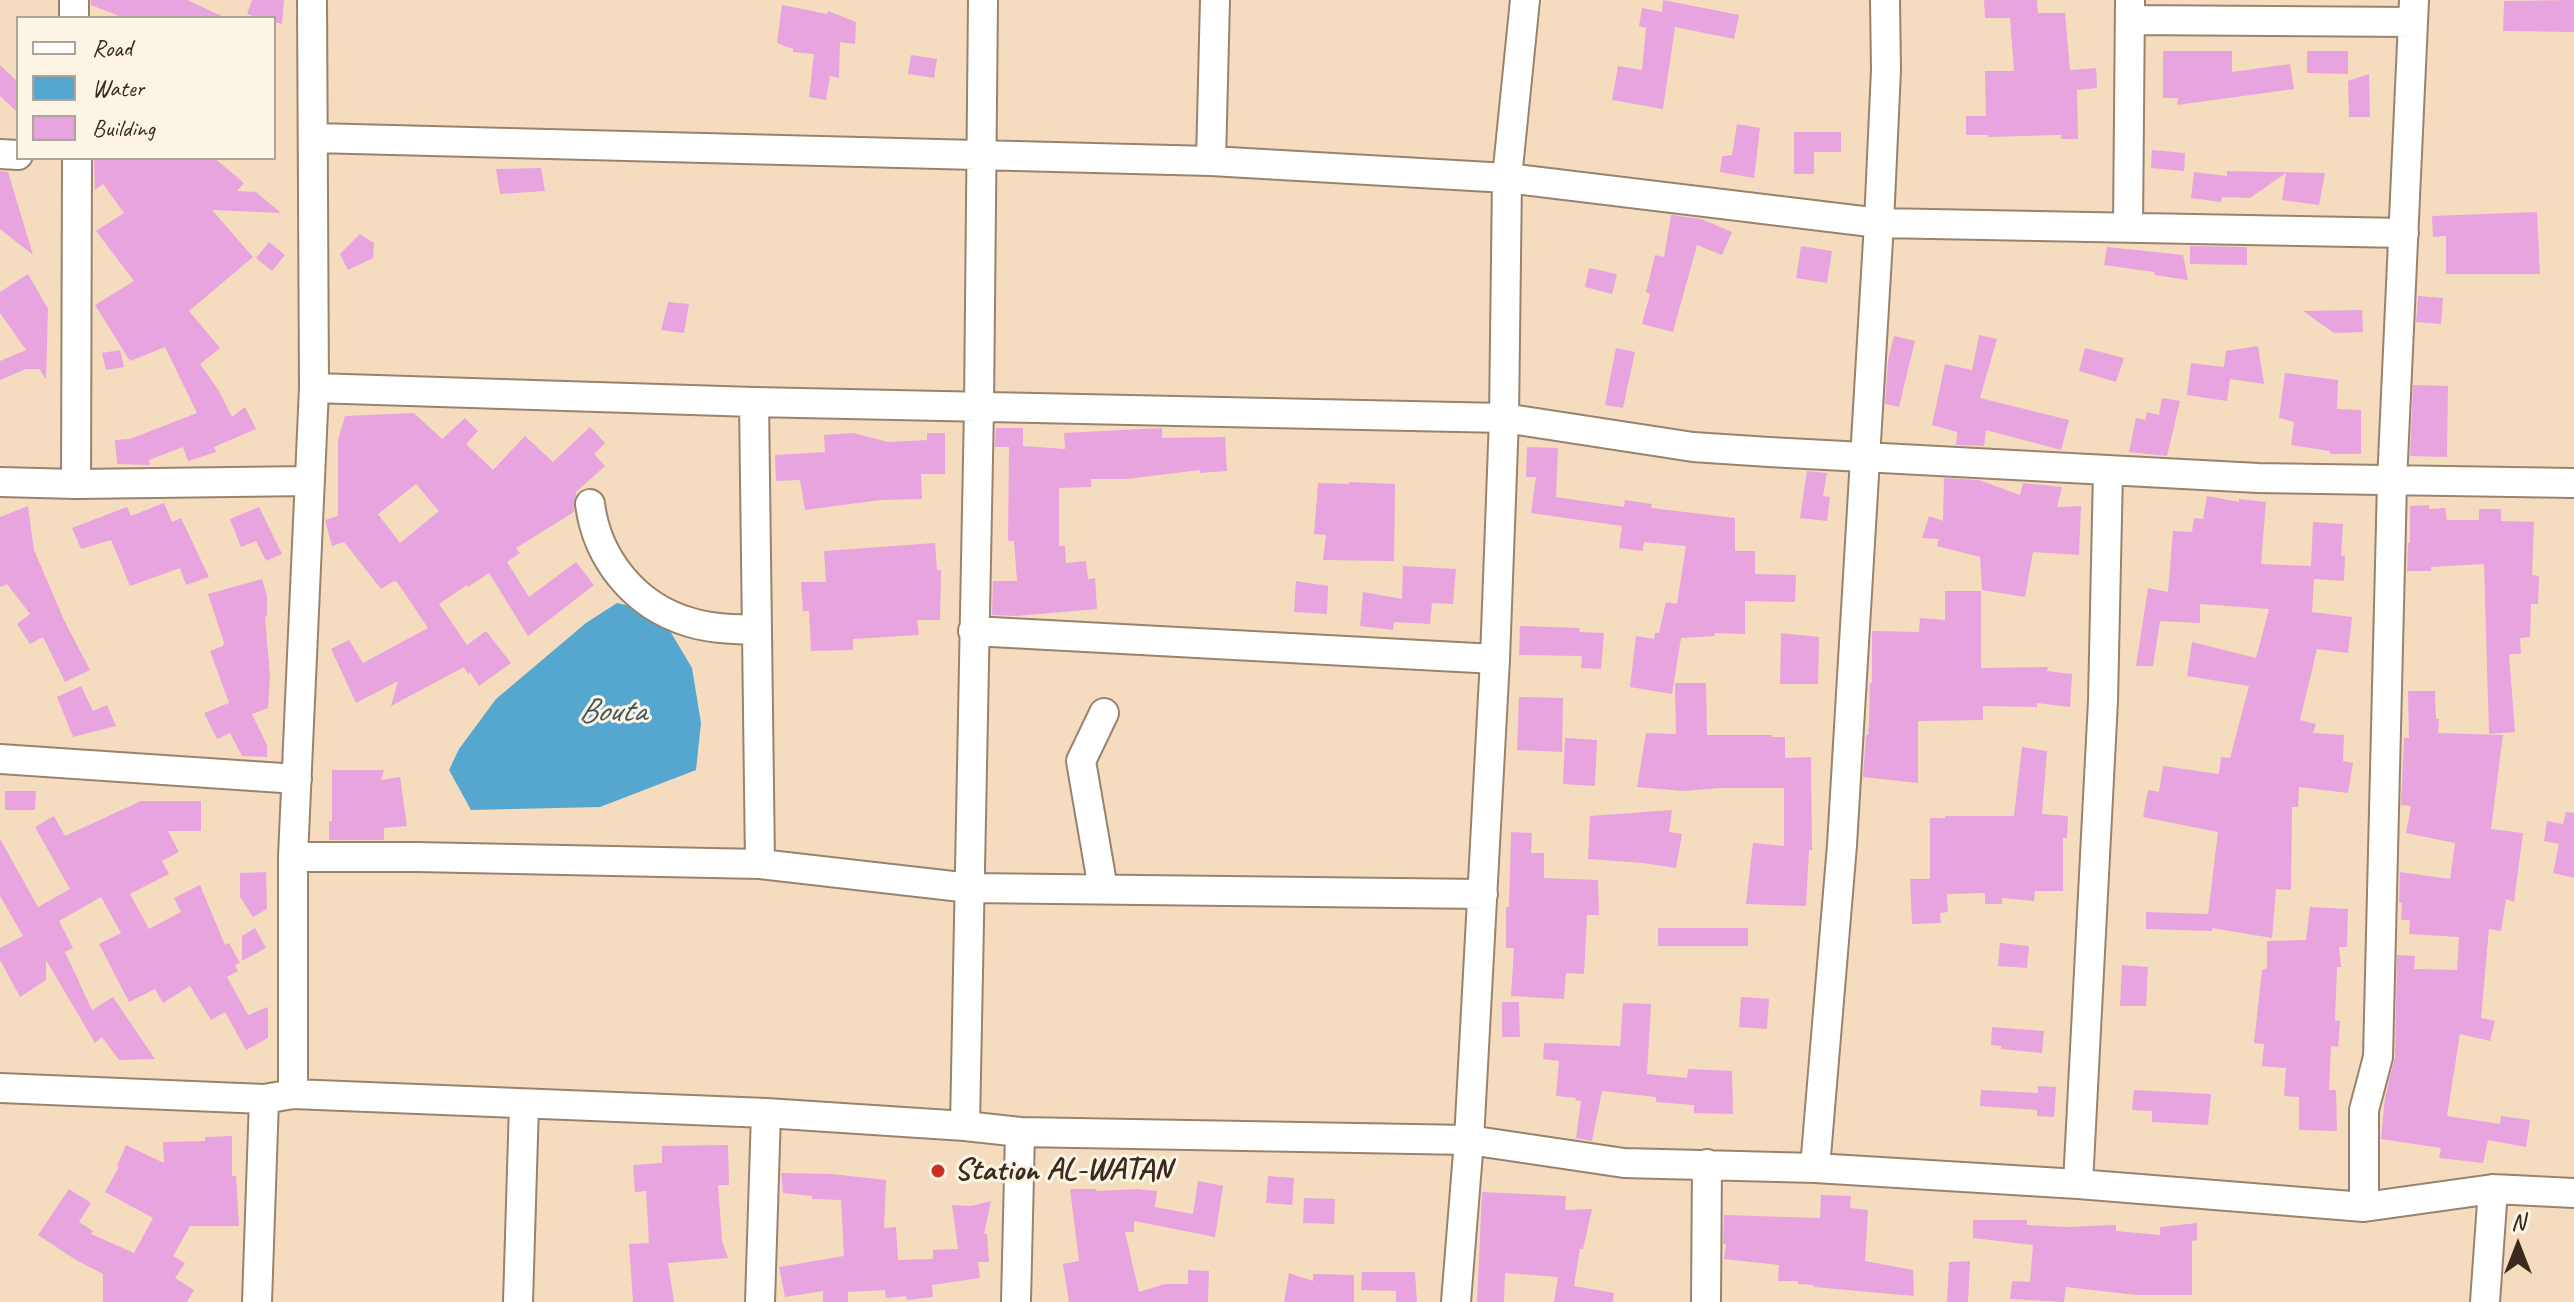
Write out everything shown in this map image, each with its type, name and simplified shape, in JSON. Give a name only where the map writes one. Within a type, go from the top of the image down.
[{"type":"street","points":[[293,1094],[293,857],[314,388],[312,0]]},
{"type":"street","points":[[965,1126],[979,407],[983,0]]},
{"type":"street","points":[[1211,161],[1215,0]]},
{"type":"street","points":[[1456,1302],[1469,1140],[1495,659],[1504,418],[1507,178],[1525,0]]},
{"type":"street","points":[[1815,1168],[1842,845],[1879,223],[1886,70],[1885,0]]},
{"type":"street","points":[[2128,227],[2130,10],[2414,11],[2392,482],[2378,1057],[2364,1110],[2364,1207]]},
{"type":"street","points":[[314,138],[1211,161],[1507,178],[1879,223],[2404,233]]},
{"type":"street","points":[[76,484],[77,160]]},
{"type":"street","points":[[314,388],[754,402],[1504,418],[1693,447],[2108,471],[2392,482],[2574,483]]},
{"type":"street","points":[[754,402],[760,864]]},
{"type":"street","points":[[2078,1184],[2103,701],[2108,471]]},
{"type":"street","points":[[0,482],[310,481]]},
{"type":"street","points":[[590,504],[597,540],[605,557],[656,608],[688,622],[757,630]]},
{"type":"street","points":[[973,631],[1495,659]]},
{"type":"street","points":[[1103,889],[1081,761],[1104,713]]},
{"type":"street","points":[[0,759],[297,779]]},
{"type":"street","points":[[293,857],[760,864],[970,888],[1483,894]]},
{"type":"street","points":[[0,1088],[264,1099],[293,1094],[766,1113],[1020,1132],[1469,1140],[1624,1163],[1815,1168],[2078,1184],[2364,1207],[2493,1189],[2574,1193]]},
{"type":"street","points":[[257,1302],[264,1099]]},
{"type":"street","points":[[518,1302],[524,1104]]},
{"type":"street","points":[[760,1302],[766,1113]]},
{"type":"street","points":[[1016,1302],[1020,1132]]},
{"type":"street","points":[[1706,1302],[1707,1164]]},
{"type":"street","points":[[2485,1302],[2493,1189]]},
{"type":"water","name":"Bouta","points":[[617,603],[648,610],[670,631],[692,668],[701,723],[696,770],[600,807],[471,810],[449,770],[459,749],[496,699],[586,623]]},
{"type":"building","points":[[91,0],[187,0],[222,16],[119,16],[91,5]]},
{"type":"building","points":[[252,0],[284,0],[282,24],[276,22],[276,16],[247,14]]},
{"type":"building","points":[[1663,0],[1739,15],[1734,39],[1675,27],[1663,109],[1612,100],[1618,66],[1642,70],[1646,28],[1639,26],[1642,8],[1662,12]]},
{"type":"building","points":[[1984,0],[2037,0],[2038,13],[2065,13],[2070,70],[2096,68],[2097,88],[2077,90],[2078,139],[2061,139],[2061,135],[1966,135],[1966,116],[1986,116],[1985,71],[2014,71],[2010,18],[1985,18]]},
{"type":"building","points":[[2574,0],[2574,32],[2503,31],[2504,1]]},
{"type":"building","points":[[782,5],[827,14],[828,11],[856,22],[855,44],[840,42],[839,78],[830,76],[826,100],[809,97],[814,54],[793,52],[793,49],[777,43]]},
{"type":"building","points":[[2163,51],[2232,51],[2232,72],[2290,64],[2294,89],[2177,105],[2178,98],[2163,98]]},
{"type":"building","points":[[2307,51],[2348,51],[2348,74],[2307,73]]},
{"type":"building","points":[[911,55],[937,59],[934,78],[908,74]]},
{"type":"building","points":[[0,65],[16,80],[16,111],[0,96]]},
{"type":"building","points":[[2369,74],[2370,117],[2349,117],[2348,81]]},
{"type":"building","points":[[1737,124],[1760,128],[1754,178],[1720,172],[1722,156],[1732,155]]},
{"type":"building","points":[[1794,132],[1841,132],[1841,152],[1814,152],[1814,174],[1794,174]]},
{"type":"building","points":[[2152,150],[2185,153],[2184,171],[2151,168]]},
{"type":"building","points":[[94,160],[216,160],[244,183],[237,191],[256,192],[281,213],[212,210],[253,257],[189,311],[220,348],[200,364],[232,417],[245,407],[256,429],[214,447],[216,452],[188,461],[183,447],[149,460],[150,465],[117,464],[115,440],[130,439],[197,413],[165,347],[130,361],[95,305],[134,281],[96,231],[124,213],[103,184],[95,190]]},
{"type":"building","points":[[541,168],[545,191],[500,194],[496,169]]},
{"type":"building","points":[[0,171],[8,172],[33,255],[0,229]]},
{"type":"building","points":[[2227,171],[2325,173],[2319,205],[2282,200],[2286,173],[2250,198],[2222,197],[2221,202],[2191,198],[2194,172],[2227,176]]},
{"type":"building","points":[[2537,212],[2540,274],[2446,274],[2446,236],[2433,237],[2432,216]]},
{"type":"building","points":[[1671,215],[1701,219],[1732,232],[1722,255],[1697,245],[1673,332],[1642,324],[1655,255],[1664,257]]},
{"type":"building","points":[[360,234],[374,243],[373,258],[348,270],[340,254]]},
{"type":"building","points":[[269,242],[285,255],[272,271],[256,258]]},
{"type":"building","points":[[1801,246],[1832,251],[1827,283],[1796,278]]},
{"type":"building","points":[[2190,246],[2247,247],[2247,265],[2190,264]]},
{"type":"building","points":[[2107,247],[2183,255],[2188,280],[2104,265]]},
{"type":"building","points":[[1589,268],[1617,274],[1612,294],[1585,287]]},
{"type":"building","points":[[28,274],[48,309],[46,379],[39,369],[26,369],[0,380],[0,361],[26,350],[0,313],[0,292]]},
{"type":"building","points":[[2418,296],[2443,298],[2441,324],[2416,322]]},
{"type":"building","points":[[668,302],[689,304],[684,333],[661,330]]},
{"type":"building","points":[[2362,310],[2363,332],[2334,333],[2303,311]]},
{"type":"building","points":[[1979,335],[1997,339],[1980,398],[2069,420],[2061,450],[1986,430],[1984,446],[1956,445],[1957,432],[1932,425],[1945,364],[1972,370]]},
{"type":"building","points":[[1894,336],[1915,341],[1899,407],[1885,404],[1888,360]]},
{"type":"building","points":[[2258,346],[2264,384],[2230,379],[2227,401],[2187,395],[2191,363],[2224,367],[2226,351]]},
{"type":"building","points":[[1616,348],[1635,352],[1623,408],[1605,405]]},
{"type":"building","points":[[2085,348],[2124,358],[2116,382],[2079,371]]},
{"type":"building","points":[[120,350],[124,367],[106,370],[102,353]]},
{"type":"building","points":[[2285,373],[2338,380],[2337,409],[2361,410],[2361,454],[2330,454],[2330,451],[2291,445],[2294,422],[2279,418]]},
{"type":"building","points":[[2413,385],[2448,386],[2447,457],[2410,456]]},
{"type":"building","points":[[2162,398],[2180,401],[2167,456],[2129,452],[2136,418],[2145,420],[2147,412],[2159,415]]},
{"type":"building","points":[[414,413],[442,439],[465,418],[478,431],[466,444],[493,470],[525,436],[553,462],[590,427],[605,443],[594,454],[605,466],[576,492],[574,512],[516,548],[520,553],[507,562],[529,597],[576,562],[594,585],[528,636],[489,573],[439,604],[467,645],[486,631],[511,663],[479,686],[464,667],[391,706],[398,681],[356,703],[331,649],[349,640],[363,663],[428,628],[397,582],[381,589],[344,542],[332,546],[325,520],[338,516],[338,440],[345,416]],"holes":[[[416,484],[439,511],[400,543],[378,514]]]},
{"type":"building","points":[[996,428],[1023,428],[1023,446],[1065,449],[1064,433],[1162,428],[1162,438],[1225,437],[1227,471],[1200,473],[1200,470],[1127,479],[1091,479],[1091,487],[1059,488],[1059,546],[1065,546],[1066,563],[1086,561],[1088,579],[1095,578],[1097,609],[992,615],[993,581],[1017,581],[1014,541],[1008,541],[1009,447],[995,447]]},
{"type":"building","points":[[853,433],[888,442],[927,440],[927,433],[945,433],[945,474],[921,474],[922,499],[880,500],[805,510],[800,480],[776,481],[775,455],[825,452],[824,435]]},
{"type":"building","points":[[1527,447],[1558,448],[1556,497],[1624,507],[1625,500],[1652,504],[1651,508],[1735,518],[1735,551],[1755,551],[1755,574],[1796,575],[1795,602],[1745,601],[1745,634],[1715,633],[1715,636],[1681,638],[1672,694],[1630,687],[1636,636],[1654,639],[1655,633],[1659,633],[1666,602],[1677,604],[1686,546],[1644,542],[1643,551],[1619,548],[1622,526],[1531,513],[1536,477],[1526,477]]},
{"type":"building","points":[[1807,471],[1827,473],[1823,496],[1830,497],[1827,521],[1800,518]]},
{"type":"building","points":[[1944,478],[1979,480],[2020,495],[2023,483],[2062,487],[2057,507],[2081,506],[2079,555],[2033,552],[2025,597],[1982,590],[1980,557],[1937,546],[1939,539],[1922,538],[1929,516],[1943,521]]},
{"type":"building","points":[[1318,483],[1395,484],[1394,561],[1323,560],[1326,535],[1314,534]]},
{"type":"building","points":[[2207,496],[2239,502],[2239,499],[2266,502],[2261,564],[2311,566],[2313,522],[2343,524],[2341,556],[2345,556],[2344,581],[2314,579],[2312,612],[2352,617],[2348,653],[2317,649],[2300,720],[2316,724],[2313,733],[2344,735],[2343,761],[2353,763],[2348,793],[2299,787],[2298,807],[2292,807],[2291,890],[2276,889],[2272,938],[2212,928],[2213,931],[2146,929],[2146,912],[2208,914],[2218,832],[2143,817],[2148,790],[2159,792],[2163,766],[2219,774],[2221,757],[2230,758],[2249,686],[2187,676],[2192,642],[2256,658],[2269,609],[2200,604],[2200,623],[2160,621],[2153,666],[2136,666],[2148,588],[2168,592],[2173,531],[2192,532],[2194,518],[2203,519]]},
{"type":"building","points":[[164,503],[172,522],[181,518],[209,577],[186,585],[180,568],[130,586],[111,540],[81,549],[72,528],[127,507],[131,516]]},
{"type":"building","points":[[2429,505],[2429,509],[2445,508],[2447,520],[2479,520],[2479,509],[2501,509],[2501,521],[2534,522],[2532,575],[2539,576],[2538,604],[2531,604],[2530,637],[2520,638],[2521,654],[2509,654],[2515,732],[2489,734],[2484,564],[2407,571],[2410,506]]},
{"type":"building","points":[[28,506],[34,550],[64,620],[90,670],[65,682],[43,637],[30,644],[17,624],[30,614],[7,584],[0,587],[0,517]]},
{"type":"building","points":[[259,507],[282,554],[266,561],[256,541],[241,547],[230,519]]},
{"type":"building","points":[[935,543],[937,570],[941,570],[940,620],[917,620],[919,635],[853,639],[853,650],[811,651],[809,611],[803,611],[801,582],[826,582],[824,551]]},
{"type":"building","points":[[1403,566],[1456,569],[1453,604],[1432,603],[1430,624],[1394,622],[1393,630],[1360,626],[1363,592],[1402,599]]},
{"type":"building","points":[[262,579],[267,596],[268,708],[252,714],[267,745],[267,757],[242,756],[230,733],[217,739],[204,713],[229,703],[210,651],[224,643],[208,594]]},
{"type":"building","points":[[1296,581],[1328,586],[1327,614],[1294,612]]},
{"type":"building","points":[[1945,591],[1981,591],[1981,668],[2048,667],[2047,671],[2072,674],[2070,707],[2037,703],[2037,707],[1983,706],[1983,720],[1918,721],[1918,783],[1863,777],[1872,683],[1872,631],[1919,632],[1920,618],[1945,620]]},
{"type":"building","points":[[1520,626],[1580,628],[1579,632],[1604,633],[1601,669],[1581,668],[1582,656],[1519,655]]},
{"type":"building","points":[[1781,633],[1819,637],[1818,684],[1780,684]]},
{"type":"building","points":[[1675,683],[1706,683],[1707,735],[1785,737],[1785,758],[1811,757],[1812,850],[1809,850],[1806,906],[1746,904],[1753,843],[1784,846],[1784,788],[1683,791],[1637,787],[1646,733],[1676,734]]},
{"type":"building","points":[[81,686],[93,711],[107,705],[116,726],[73,737],[57,697]]},
{"type":"building","points":[[2408,691],[2435,691],[2438,733],[2503,735],[2491,829],[2523,833],[2514,902],[2506,899],[2501,931],[2489,929],[2481,1018],[2495,1021],[2490,1041],[2460,1034],[2447,1116],[2500,1124],[2501,1116],[2530,1120],[2526,1147],[2488,1140],[2483,1163],[2439,1158],[2441,1148],[2381,1139],[2385,1097],[2395,1057],[2397,955],[2415,956],[2414,969],[2457,970],[2459,937],[2409,934],[2410,920],[2401,920],[2400,872],[2450,879],[2455,843],[2406,833],[2411,806],[2401,805],[2404,738],[2409,738]]},
{"type":"building","points":[[1519,697],[1563,698],[1562,752],[1517,750]]},
{"type":"building","points":[[1565,738],[1597,740],[1595,786],[1563,784]]},
{"type":"building","points":[[2022,747],[2047,751],[2042,814],[2068,816],[2067,838],[2063,838],[2063,891],[2035,891],[2034,901],[2002,898],[2002,904],[1985,904],[1985,893],[1947,894],[1948,912],[1940,913],[1941,923],[1912,924],[1910,879],[1930,879],[1930,818],[2014,816]]},
{"type":"building","points":[[332,770],[384,770],[381,780],[400,777],[407,826],[384,828],[384,840],[329,840]]},
{"type":"building","points":[[5,791],[36,791],[35,810],[5,810]]},
{"type":"building","points":[[141,801],[201,801],[201,831],[168,831],[179,852],[162,861],[169,874],[130,894],[149,929],[181,912],[174,898],[200,885],[225,945],[229,943],[240,963],[235,965],[238,971],[227,977],[248,1015],[268,1007],[268,1038],[246,1050],[225,1012],[211,1020],[190,986],[163,1003],[155,989],[129,1002],[99,944],[121,933],[101,897],[59,921],[73,948],[65,952],[92,1010],[113,997],[155,1059],[119,1060],[102,1037],[95,1043],[46,960],[46,980],[20,997],[0,960],[0,948],[23,936],[0,896],[0,839],[38,907],[70,889],[35,827],[54,816],[65,836]]},
{"type":"building","points":[[1672,810],[1669,832],[1682,834],[1676,868],[1588,859],[1590,816]]},
{"type":"building","points":[[2566,812],[2574,813],[2574,878],[2553,873],[2559,844],[2544,841],[2547,821],[2563,824]]},
{"type":"building","points":[[1511,832],[1532,833],[1531,853],[1544,853],[1544,878],[1598,880],[1599,915],[1587,915],[1584,974],[1566,973],[1564,999],[1511,996],[1514,948],[1506,948],[1506,907],[1509,907]]},
{"type":"building","points":[[266,872],[267,909],[253,917],[240,897],[240,873]]},
{"type":"building","points":[[2310,907],[2348,909],[2347,947],[2339,947],[2341,967],[2337,967],[2335,1020],[2340,1021],[2338,1047],[2331,1046],[2329,1090],[2336,1090],[2337,1131],[2299,1130],[2299,1097],[2284,1096],[2286,1068],[2262,1066],[2264,1044],[2254,1043],[2262,970],[2267,968],[2267,941],[2306,940]]},
{"type":"building","points":[[255,928],[266,948],[242,961],[242,936]]},
{"type":"building","points":[[1658,928],[1748,928],[1748,946],[1658,946]]},
{"type":"building","points":[[2000,943],[2029,946],[2027,968],[1998,966]]},
{"type":"building","points":[[2122,965],[2148,967],[2146,1006],[2120,1006]]},
{"type":"building","points":[[1741,997],[1769,999],[1767,1029],[1739,1027]]},
{"type":"building","points":[[1502,1002],[1519,1002],[1520,1037],[1502,1037]]},
{"type":"building","points":[[1623,1003],[1651,1004],[1647,1074],[1687,1078],[1688,1069],[1732,1071],[1733,1114],[1694,1113],[1694,1105],[1656,1102],[1656,1097],[1602,1091],[1592,1141],[1576,1138],[1581,1101],[1556,1096],[1559,1061],[1543,1059],[1544,1043],[1620,1046]]},
{"type":"building","points":[[1992,1027],[2044,1031],[2042,1053],[2001,1049],[2001,1046],[1991,1045]]},
{"type":"building","points":[[2038,1086],[2056,1087],[2054,1117],[2037,1116],[2037,1110],[1980,1106],[1981,1090],[2038,1093]]},
{"type":"building","points":[[2134,1090],[2211,1094],[2208,1125],[2152,1122],[2152,1111],[2132,1110]]},
{"type":"building","points":[[232,1136],[232,1176],[236,1176],[239,1226],[190,1226],[173,1256],[185,1263],[175,1278],[194,1290],[187,1302],[103,1302],[103,1274],[38,1235],[69,1189],[91,1203],[79,1222],[93,1231],[91,1234],[134,1253],[153,1218],[105,1192],[119,1167],[126,1145],[164,1163],[163,1142],[205,1141],[205,1137]]},
{"type":"building","points":[[728,1145],[729,1185],[718,1185],[722,1241],[728,1258],[668,1263],[674,1302],[633,1302],[629,1244],[649,1243],[646,1191],[635,1192],[633,1165],[662,1163],[662,1146]]},
{"type":"building","points":[[781,1173],[886,1180],[884,1228],[896,1227],[898,1260],[933,1259],[933,1250],[958,1249],[952,1205],[971,1206],[991,1201],[984,1234],[987,1234],[989,1262],[978,1262],[980,1278],[932,1285],[933,1297],[907,1300],[906,1296],[886,1298],[885,1290],[848,1292],[848,1302],[823,1302],[823,1291],[785,1297],[779,1267],[844,1256],[841,1200],[812,1199],[812,1196],[783,1193]]},
{"type":"building","points":[[1268,1176],[1294,1178],[1292,1205],[1266,1203]]},
{"type":"building","points":[[1198,1181],[1223,1186],[1215,1237],[1134,1221],[1134,1232],[1125,1232],[1139,1292],[1165,1284],[1188,1284],[1188,1270],[1209,1271],[1208,1302],[1069,1302],[1063,1264],[1079,1261],[1070,1189],[1157,1191],[1155,1207],[1193,1214]]},
{"type":"building","points":[[1482,1192],[1566,1196],[1565,1210],[1592,1209],[1583,1249],[1580,1249],[1574,1286],[1614,1293],[1613,1302],[1554,1302],[1558,1277],[1505,1273],[1504,1302],[1477,1302]]},
{"type":"building","points":[[1821,1195],[1851,1196],[1850,1208],[1868,1210],[1865,1261],[1913,1270],[1914,1296],[1778,1281],[1779,1265],[1724,1259],[1724,1215],[1820,1218]]},
{"type":"building","points":[[1304,1198],[1335,1199],[1334,1224],[1303,1223]]},
{"type":"building","points":[[1973,1220],[2027,1220],[2027,1225],[2065,1227],[2116,1225],[2116,1231],[2160,1235],[2160,1227],[2197,1223],[2197,1240],[2192,1241],[2192,1295],[2137,1295],[2066,1287],[2064,1302],[2010,1299],[2012,1281],[2030,1282],[2033,1245],[1973,1238]]},
{"type":"building","points":[[1970,1261],[1968,1302],[1947,1302],[1949,1262]]},
{"type":"building","points":[[1362,1272],[1415,1272],[1417,1302],[1396,1302],[1396,1291],[1361,1290]]},
{"type":"building","points":[[1289,1273],[1313,1281],[1313,1274],[1354,1275],[1354,1302],[1284,1302]]},
{"type":"place","name":"Station AL-WATAN","points":[[938,1171]]}]
